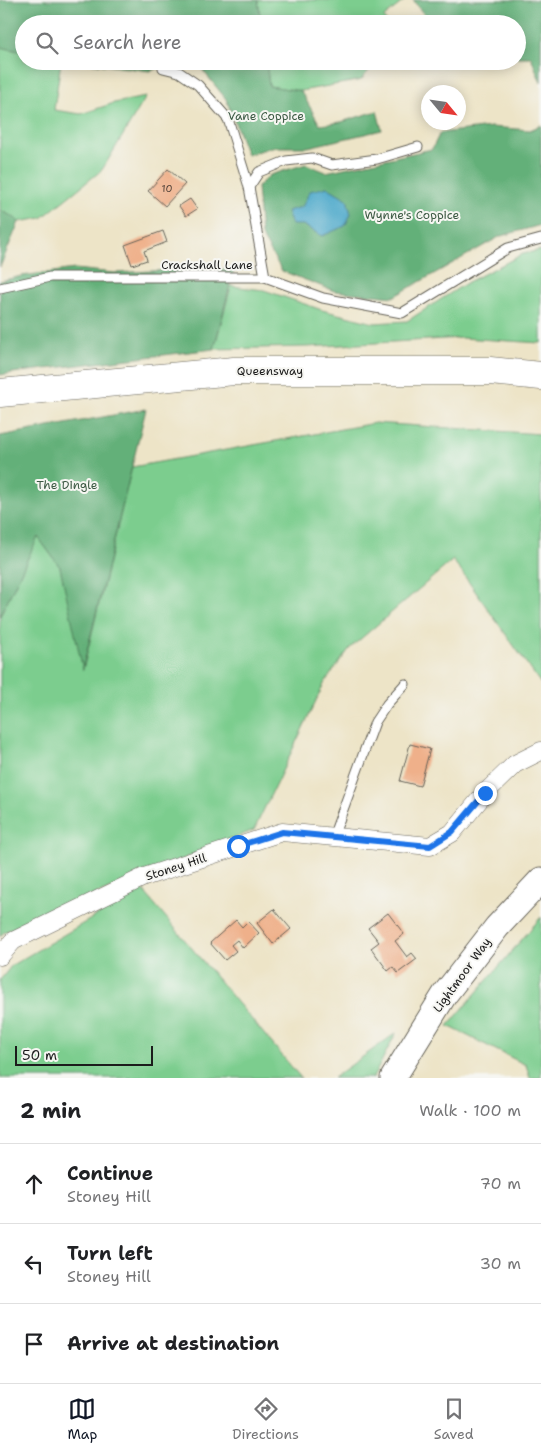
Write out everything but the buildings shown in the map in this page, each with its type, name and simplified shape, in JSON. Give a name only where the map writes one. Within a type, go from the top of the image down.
[{"type":"main road","name":"Queensway","points":[[0,393],[234,371],[490,370],[541,376]]},
{"type":"street","name":"Stoney Hill","points":[[0,956],[13,941],[144,877],[282,832],[430,846],[452,832],[485,793],[515,764],[541,751]]},
{"type":"street","name":"Lightmoor Way","points":[[392,1078],[445,994],[497,927],[541,880]]},
{"type":"lane","points":[[171,70],[179,72],[198,85],[228,119],[250,187],[265,277]]},
{"type":"lane","points":[[250,187],[259,172],[286,161],[312,158],[332,165],[377,159],[418,147]]},
{"type":"lane","name":"Crackshall Lane","points":[[0,288],[50,277],[265,277],[323,298],[402,313],[508,248],[541,239]]},
{"type":"lane","points":[[333,837],[375,722],[387,704],[405,684]]},
{"type":"green space","points":[[0,0],[258,0],[260,15],[15,15],[15,50],[0,47]]},
{"type":"green space","points":[[258,0],[405,0],[386,15],[260,15]]},
{"type":"green space","points":[[413,0],[541,0],[541,83],[531,57],[526,57],[526,15],[424,15]]},
{"type":"green space","points":[[0,47],[15,50],[15,70],[60,70],[54,110],[81,114],[114,103],[146,97],[102,170],[42,218],[19,222],[0,210]]},
{"type":"green space","name":"Vane Coppice","points":[[203,70],[267,70],[269,86],[301,91],[320,125],[341,122],[377,111],[382,130],[308,147],[272,147],[247,155],[226,99]]},
{"type":"green space","points":[[267,70],[369,70],[361,80],[301,91],[269,86]]},
{"type":"green space","name":"Wynne's Coppice","points":[[541,125],[541,225],[501,236],[393,297],[334,291],[282,271],[261,235],[257,187],[270,175],[306,164],[326,172],[432,149],[440,133],[491,127],[530,130]],"holes":[[[302,207],[322,236],[303,225],[287,211]]]},
{"type":"green space","points":[[0,210],[19,222],[0,267]]},
{"type":"green space","points":[[541,250],[541,343],[462,338],[307,347],[214,349],[231,286],[264,290],[322,310],[374,323],[407,321],[468,282],[523,254]]},
{"type":"green space","points":[[75,269],[114,273],[234,269],[214,349],[0,375],[0,281]]},
{"type":"green space","name":"The Dingle","points":[[146,409],[83,670],[60,567],[38,537],[0,616],[0,436]]},
{"type":"green space","points":[[375,423],[541,434],[541,684],[453,560],[350,648],[325,682],[254,830],[4,932],[0,937],[0,616],[38,537],[60,567],[84,666],[132,467]]},
{"type":"green space","points":[[142,889],[301,1078],[0,1078],[0,980],[12,965]]},
{"type":"green space","points":[[541,917],[541,1078],[530,1078],[526,1065],[448,1026]]},
{"type":"green space","points":[[396,1033],[373,1078],[333,1078]]},
{"type":"water","points":[[327,187],[347,199],[351,214],[345,226],[322,236],[303,225],[292,225],[287,211],[302,207],[310,191]]},
{"type":"route","points":[[238,846],[282,832],[430,846],[452,832],[485,793]]}]
